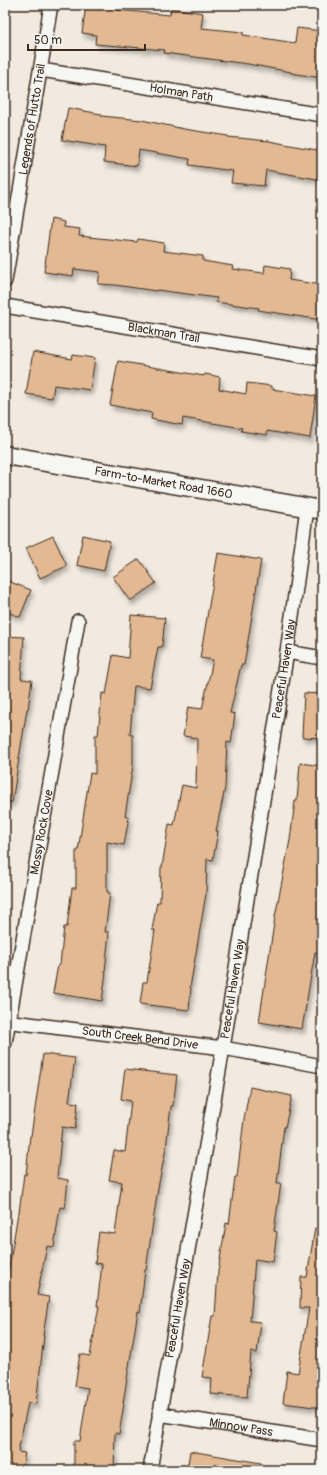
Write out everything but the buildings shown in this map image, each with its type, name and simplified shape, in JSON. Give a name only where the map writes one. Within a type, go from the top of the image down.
[{"type":"main road","name":"Farm-to-Market Road 1660","points":[[5,455],[315,509]]},
{"type":"street","name":"Legends of Hutto Trail","points":[[5,281],[51,5]]},
{"type":"street","name":"Holman Path","points":[[41,70],[322,115]]},
{"type":"street","name":"Blackman Trail","points":[[5,306],[322,359]]},
{"type":"street","name":"Peaceful Haven Way","points":[[150,1470],[223,1048],[287,652],[315,509]]},
{"type":"street","name":"Mossy Rock Cove","points":[[5,1043],[7,1021],[78,621]]},
{"type":"street","points":[[287,652],[322,658]]},
{"type":"street","name":"South Creek Bend Drive","points":[[7,1021],[223,1048],[322,1066]]},
{"type":"street","name":"Minnow Pass","points":[[159,1414],[322,1440]]}]
